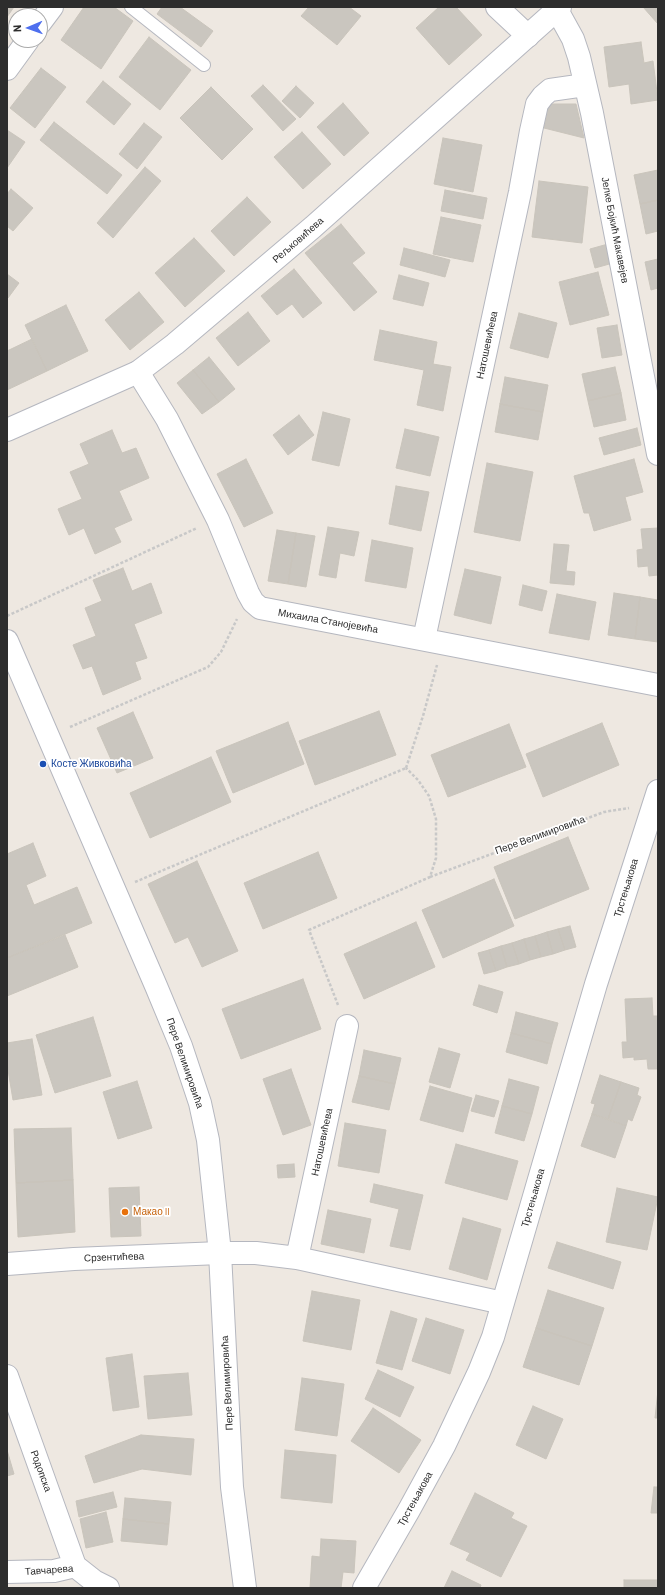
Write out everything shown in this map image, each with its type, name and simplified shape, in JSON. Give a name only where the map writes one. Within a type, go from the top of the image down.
[{"type":"street","points":[[497,7],[528,36]]},
{"type":"street","name":"Рељковићева","points":[[7,430],[138,372],[198,324],[313,227],[558,8]]},
{"type":"street","name":"Јелке Бојкић Макавејев","points":[[558,8],[573,39],[579,57],[592,113],[658,454]]},
{"type":"street","points":[[7,69],[22,48]]},
{"type":"street","name":"Натошевићева","points":[[434,641],[537,104],[550,90],[585,85]]},
{"type":"street","name":"Михаила Станојевића","points":[[138,372],[167,419],[218,520],[248,593],[253,602],[265,610],[658,684]]},
{"type":"street","name":"Пере Велимировића","points":[[7,641],[156,986],[200,1103],[208,1140],[220,1253],[232,1487],[245,1588]]},
{"type":"street","name":"Трстењакова","points":[[364,1588],[426,1480],[459,1416],[490,1344],[596,984],[656,798]]},
{"type":"street","name":"Натошевићева","points":[[297,1258],[347,1026]]},
{"type":"street","name":"Срзентићева","points":[[7,1264],[74,1259],[256,1253],[297,1258],[502,1303]]},
{"type":"street","name":"Родопска","points":[[7,1376],[75,1566]]},
{"type":"street","name":"Тавчарева","points":[[7,1572],[48,1571],[75,1566],[94,1582],[108,1588]]},
{"type":"lane","points":[[132,7],[204,65]]},
{"type":"path","points":[[7,616],[185,533],[218,520]]},
{"type":"path","points":[[67,728],[208,667],[221,652],[248,593]]},
{"type":"path","points":[[132,883],[406,768],[423,716],[434,641]]},
{"type":"path","points":[[406,768],[418,780],[429,796],[436,819],[436,858],[430,877]]},
{"type":"path","name":"Пере Велимировића","points":[[347,1026],[310,930],[430,877],[604,812],[656,798]]},
{"type":"building","points":[[7,7],[14,7],[8,8],[7,17]]},
{"type":"building","points":[[84,7],[114,7],[133,21],[101,69],[61,40]]},
{"type":"building","points":[[162,7],[180,7],[213,31],[201,47],[157,14]]},
{"type":"building","points":[[309,7],[349,7],[361,16],[337,45],[301,16]]},
{"type":"building","points":[[439,7],[456,7],[482,35],[449,65],[416,28]]},
{"type":"building","points":[[643,7],[658,7],[658,24]]},
{"type":"building","points":[[149,37],[191,70],[160,110],[119,77]]},
{"type":"building","points":[[641,42],[644,63],[653,61],[658,100],[631,104],[629,84],[609,87],[604,47]]},
{"type":"building","points":[[41,68],[66,87],[35,128],[10,108]]},
{"type":"building","points":[[103,81],[131,104],[114,125],[86,102]]},
{"type":"building","points":[[263,85],[296,119],[283,131],[251,96]]},
{"type":"building","points":[[296,86],[314,103],[300,118],[282,101]]},
{"type":"building","points":[[211,87],[253,129],[222,160],[180,118]]},
{"type":"building","points":[[343,103],[369,133],[344,156],[317,127]]},
{"type":"building","points":[[549,104],[576,104],[584,138],[544,128]]},
{"type":"building","points":[[54,122],[122,175],[107,194],[40,140]]},
{"type":"building","points":[[144,123],[162,137],[137,169],[119,154]]},
{"type":"building","points":[[7,130],[25,142],[7,168]]},
{"type":"building","points":[[302,132],[331,164],[303,189],[274,157]]},
{"type":"building","points":[[443,138],[482,145],[473,192],[434,184]]},
{"type":"building","points":[[145,167],[161,181],[113,238],[97,223]]},
{"type":"building","points":[[658,170],[658,200],[640,204],[634,175]]},
{"type":"building","points":[[539,181],[588,187],[582,243],[532,237]]},
{"type":"building","points":[[11,189],[33,208],[13,231],[7,226],[7,194]]},
{"type":"building","points":[[445,190],[487,198],[483,219],[441,211]]},
{"type":"building","points":[[247,197],[271,222],[234,256],[211,231]]},
{"type":"building","points":[[658,200],[658,231],[646,234],[640,204]]},
{"type":"building","points":[[441,217],[481,225],[473,262],[433,254]]},
{"type":"building","points":[[341,224],[365,253],[352,263],[377,292],[354,311],[305,253]]},
{"type":"building","points":[[194,238],[225,271],[185,307],[155,273]]},
{"type":"building","points":[[608,244],[613,263],[595,268],[590,249]]},
{"type":"building","points":[[404,248],[450,260],[445,277],[400,265]]},
{"type":"building","points":[[658,259],[658,288],[651,290],[645,262]]},
{"type":"building","points":[[294,269],[322,303],[303,318],[292,304],[277,315],[261,296]]},
{"type":"building","points":[[598,272],[609,315],[570,325],[559,282]]},
{"type":"building","points":[[7,274],[19,283],[8,298],[7,298]]},
{"type":"building","points":[[399,275],[429,283],[423,306],[393,299]]},
{"type":"building","points":[[139,292],[164,322],[130,350],[105,320]]},
{"type":"building","points":[[66,305],[88,351],[47,371],[25,325]]},
{"type":"building","points":[[248,312],[270,341],[238,366],[216,338]]},
{"type":"building","points":[[519,313],[557,323],[548,358],[510,348]]},
{"type":"building","points":[[617,325],[622,355],[602,358],[597,328]]},
{"type":"building","points":[[380,330],[437,342],[433,364],[451,367],[443,411],[417,405],[424,370],[374,360]]},
{"type":"building","points":[[32,339],[47,371],[7,390],[7,351]]},
{"type":"building","points":[[209,357],[235,389],[219,402],[193,370]]},
{"type":"building","points":[[615,367],[621,393],[588,401],[582,374]]},
{"type":"building","points":[[193,370],[219,402],[202,414],[177,383]]},
{"type":"building","points":[[505,377],[548,385],[543,412],[500,404]]},
{"type":"building","points":[[621,393],[626,420],[594,427],[588,401]]},
{"type":"building","points":[[500,404],[543,412],[538,440],[495,432]]},
{"type":"building","points":[[323,412],[350,419],[339,466],[312,460]]},
{"type":"building","points":[[299,415],[314,435],[288,455],[273,435]]},
{"type":"building","points":[[637,428],[641,445],[604,455],[599,438]]},
{"type":"building","points":[[405,429],[439,437],[430,476],[396,468]]},
{"type":"building","points":[[112,430],[122,453],[136,448],[149,478],[119,491],[132,520],[114,528],[121,542],[95,554],[84,528],[69,535],[58,509],[82,499],[70,472],[89,464],[80,444]]},
{"type":"building","points":[[246,459],[273,513],[244,527],[217,474]]},
{"type":"building","points":[[634,459],[643,492],[625,497],[631,520],[594,531],[589,513],[584,513],[574,476]]},
{"type":"building","points":[[487,463],[533,472],[520,541],[474,532]]},
{"type":"building","points":[[396,486],[429,492],[421,531],[389,524]]},
{"type":"building","points":[[328,527],[359,532],[354,556],[340,553],[336,578],[319,575]]},
{"type":"building","points":[[658,528],[658,575],[649,576],[648,566],[638,567],[637,550],[643,549],[641,529]]},
{"type":"building","points":[[277,530],[296,533],[288,584],[268,581]]},
{"type":"building","points":[[296,533],[315,536],[306,587],[288,584]]},
{"type":"building","points":[[372,540],[413,548],[406,588],[365,581]]},
{"type":"building","points":[[554,544],[569,545],[566,571],[575,572],[574,585],[550,583]]},
{"type":"building","points":[[123,568],[132,591],[151,583],[162,613],[134,624],[147,658],[135,662],[141,679],[103,695],[92,666],[83,669],[73,645],[96,636],[85,608],[102,601],[93,580]]},
{"type":"building","points":[[465,569],[501,577],[491,624],[454,615]]},
{"type":"building","points":[[523,585],[547,591],[542,611],[519,605]]},
{"type":"building","points":[[614,593],[640,597],[635,639],[608,635]]},
{"type":"building","points":[[557,594],[596,602],[589,640],[549,633]]},
{"type":"building","points":[[640,597],[658,600],[658,642],[635,639]]},
{"type":"building","points":[[379,711],[396,755],[315,785],[299,741]]},
{"type":"building","points":[[133,712],[153,758],[117,773],[97,728]]},
{"type":"building","points":[[288,722],[304,764],[233,793],[216,751]]},
{"type":"building","points":[[602,723],[619,765],[543,797],[526,754]]},
{"type":"building","points":[[509,724],[526,767],[448,797],[431,755]]},
{"type":"building","points":[[211,757],[231,802],[150,838],[130,793]]},
{"type":"building","points":[[568,837],[589,889],[515,919],[494,867]]},
{"type":"building","points":[[33,843],[46,876],[26,885],[34,905],[77,887],[92,923],[7,958],[7,854]]},
{"type":"building","points":[[318,852],[337,898],[263,929],[244,883]]},
{"type":"building","points":[[197,861],[238,951],[202,967],[188,937],[175,943],[148,884]]},
{"type":"building","points":[[494,879],[514,926],[443,958],[422,910]]},
{"type":"building","points":[[416,922],[435,967],[364,999],[344,954]]},
{"type":"building","points":[[570,926],[576,947],[565,950],[558,929]]},
{"type":"building","points":[[558,929],[565,950],[553,954],[547,932]]},
{"type":"building","points":[[547,932],[553,954],[541,957],[535,936]]},
{"type":"building","points":[[65,935],[78,967],[7,996],[7,958]]},
{"type":"building","points":[[535,936],[541,957],[530,960],[524,939]]},
{"type":"building","points":[[524,939],[530,960],[519,964],[512,943]]},
{"type":"building","points":[[512,943],[519,964],[507,967],[501,946]]},
{"type":"building","points":[[501,946],[507,967],[496,971],[489,950]]},
{"type":"building","points":[[489,950],[496,971],[484,974],[478,953]]},
{"type":"building","points":[[303,979],[321,1029],[241,1059],[222,1009]]},
{"type":"building","points":[[479,985],[503,992],[497,1013],[473,1005]]},
{"type":"building","points":[[652,998],[653,1016],[658,1016],[658,1069],[648,1069],[647,1059],[634,1060],[634,1057],[623,1058],[622,1042],[627,1042],[625,999]]},
{"type":"building","points":[[516,1012],[558,1023],[552,1044],[511,1033]]},
{"type":"building","points":[[93,1017],[111,1076],[55,1093],[36,1035]]},
{"type":"building","points":[[511,1033],[552,1044],[547,1064],[506,1052]]},
{"type":"building","points":[[32,1039],[42,1095],[13,1100],[7,1064],[7,1043]]},
{"type":"building","points":[[439,1048],[460,1054],[450,1088],[429,1082]]},
{"type":"building","points":[[364,1050],[401,1058],[395,1084],[359,1076]]},
{"type":"building","points":[[291,1069],[311,1125],[283,1135],[263,1079]]},
{"type":"building","points":[[600,1075],[621,1082],[608,1119],[592,1114],[595,1104],[591,1103]]},
{"type":"building","points":[[359,1076],[395,1084],[389,1110],[352,1102]]},
{"type":"building","points":[[509,1079],[539,1087],[532,1114],[502,1106]]},
{"type":"building","points":[[137,1081],[152,1128],[118,1139],[103,1092]]},
{"type":"building","points":[[621,1082],[639,1088],[637,1095],[641,1097],[632,1121],[628,1119],[626,1126],[608,1119]]},
{"type":"building","points":[[430,1086],[472,1098],[463,1132],[420,1120]]},
{"type":"building","points":[[476,1095],[499,1101],[494,1117],[471,1111]]},
{"type":"building","points":[[502,1106],[532,1114],[524,1141],[495,1133]]},
{"type":"building","points":[[592,1114],[626,1126],[615,1158],[581,1146]]},
{"type":"building","points":[[345,1123],[386,1130],[379,1173],[338,1166]]},
{"type":"building","points":[[71,1128],[73,1180],[16,1183],[14,1129]]},
{"type":"building","points":[[456,1144],[518,1161],[507,1200],[445,1183]]},
{"type":"building","points":[[294,1164],[295,1177],[278,1178],[277,1165]]},
{"type":"building","points":[[73,1180],[75,1232],[18,1237],[16,1183]]},
{"type":"building","points":[[374,1184],[423,1195],[410,1250],[390,1246],[399,1209],[370,1202]]},
{"type":"building","name":"Макао II","points":[[139,1187],[141,1236],[111,1237],[109,1188]]},
{"type":"building","points":[[617,1188],[658,1197],[647,1250],[606,1242]]},
{"type":"building","points":[[328,1210],[371,1219],[364,1253],[321,1244]]},
{"type":"building","points":[[463,1218],[501,1229],[487,1280],[449,1269]]},
{"type":"building","points":[[557,1242],[621,1262],[613,1289],[548,1268]]},
{"type":"building","points":[[548,1290],[604,1308],[592,1346],[536,1328]]},
{"type":"building","points":[[312,1291],[360,1300],[351,1350],[303,1341]]},
{"type":"building","points":[[391,1311],[417,1319],[402,1370],[376,1363]]},
{"type":"building","points":[[426,1318],[464,1330],[450,1374],[412,1361]]},
{"type":"building","points":[[536,1328],[592,1346],[579,1385],[523,1367]]},
{"type":"building","points":[[132,1354],[139,1407],[113,1411],[106,1358]]},
{"type":"building","points":[[378,1370],[414,1387],[400,1417],[365,1399]]},
{"type":"building","points":[[188,1373],[192,1415],[148,1419],[144,1376]]},
{"type":"building","points":[[302,1378],[344,1384],[337,1436],[295,1430]]},
{"type":"building","points":[[658,1390],[658,1418],[655,1418]]},
{"type":"building","points":[[533,1406],[563,1419],[546,1459],[516,1445]]},
{"type":"building","points":[[373,1408],[421,1440],[399,1473],[351,1441]]},
{"type":"building","points":[[141,1435],[194,1439],[191,1475],[142,1469],[94,1483],[85,1456]]},
{"type":"building","points":[[7,1450],[14,1474],[7,1476]]},
{"type":"building","points":[[285,1450],[336,1455],[332,1503],[281,1498]]},
{"type":"building","points":[[654,1487],[658,1487],[658,1513],[651,1513]]},
{"type":"building","points":[[113,1492],[117,1507],[79,1517],[76,1501]]},
{"type":"building","points":[[475,1493],[514,1513],[511,1518],[527,1526],[501,1577],[466,1560],[470,1553],[450,1544]]},
{"type":"building","points":[[125,1498],[171,1502],[169,1524],[123,1519]]},
{"type":"building","points":[[106,1512],[113,1542],[86,1548],[80,1519]]},
{"type":"building","points":[[123,1519],[169,1524],[167,1545],[121,1541]]},
{"type":"building","points":[[321,1539],[356,1541],[354,1573],[343,1572],[341,1588],[310,1588],[312,1556],[320,1557]]},
{"type":"building","points":[[452,1571],[481,1585],[480,1588],[444,1588]]},
{"type":"building","points":[[624,1580],[658,1580],[658,1588],[624,1588]]},
{"type":"place","name":"Косте Живковића","points":[[43,764]]},
{"type":"place","name":"Макао II","points":[[125,1212]]}]
